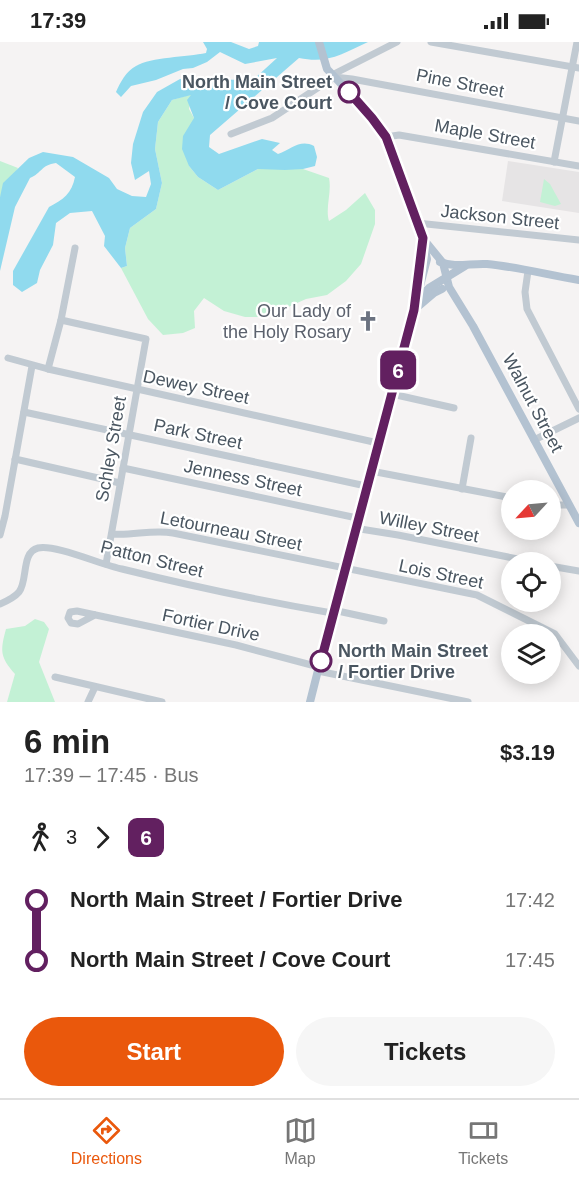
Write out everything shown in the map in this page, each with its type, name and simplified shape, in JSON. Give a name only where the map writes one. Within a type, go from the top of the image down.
[{"type":"main road","points":[[318,42],[323,61],[333,76],[363,107],[386,137],[423,238],[429,280],[438,286]]},
{"type":"main road","points":[[423,238],[443,263],[446,277]]},
{"type":"main road","points":[[416,301],[414,293],[421,264],[423,238]]},
{"type":"main road","points":[[437,255],[468,264]]},
{"type":"main road","points":[[310,702],[354,528],[426,269],[434,261],[450,265],[485,264],[579,280]]},
{"type":"main road","points":[[414,310],[434,293],[446,277],[468,264]]},
{"type":"main road","points":[[455,271],[455,296]]},
{"type":"main road","name":"Walnut Street","points":[[446,277],[448,286],[579,523]]},
{"type":"main road","points":[[416,301],[438,286]]},
{"type":"main road","name":"Walnut Street","points":[[438,286],[455,296]]},
{"type":"street","points":[[231,134],[272,117],[333,76],[397,42]]},
{"type":"street","points":[[431,42],[575,68]]},
{"type":"street","points":[[554,162],[575,68],[577,42]]},
{"type":"street","name":"Pine Street","points":[[333,76],[579,121]]},
{"type":"street","name":"Maple Street","points":[[386,137],[399,135],[579,166]]},
{"type":"street","name":"Jackson Street","points":[[417,224],[579,240]]},
{"type":"street","points":[[48,369],[61,320],[75,248]]},
{"type":"street","points":[[528,271],[525,292],[527,309],[579,409]]},
{"type":"street","name":"Schley Street","points":[[61,320],[146,339],[106,564]]},
{"type":"street","name":"Dewey Street","points":[[8,358],[32,366],[378,443]]},
{"type":"street","points":[[0,535],[32,366]]},
{"type":"street","points":[[392,394],[454,408]]},
{"type":"street","name":"Park Street","points":[[24,412],[366,486]]},
{"type":"street","points":[[534,440],[579,418]]},
{"type":"street","points":[[462,489],[471,438]]},
{"type":"street","points":[[15,459],[120,483]]},
{"type":"street","name":"Jenness Street","points":[[123,468],[357,518]]},
{"type":"street","points":[[371,471],[501,496]]},
{"type":"street","points":[[561,505],[569,505]]},
{"type":"street","name":"Willey Street","points":[[354,528],[501,556]]},
{"type":"street","name":"Letourneau Street","points":[[112,534],[173,532],[344,569]]},
{"type":"street","name":"Patton Street","points":[[0,604],[18,593],[23,583],[29,554],[37,548],[76,555],[142,574],[384,621]]},
{"type":"street","points":[[561,568],[579,571]]},
{"type":"street","name":"Lois Street","points":[[344,569],[471,593],[484,598],[555,634],[579,666]]},
{"type":"street","name":"Fortier Drive","points":[[95,615],[236,645],[319,669],[468,702]]},
{"type":"street","points":[[55,677],[162,702]]},
{"type":"street","points":[[88,702],[95,687]]},
{"type":"shaded area","points":[[508,161],[579,172],[579,213],[502,201]]},
{"type":"green space","points":[[192,94],[189,109],[194,118],[189,166],[198,177],[218,190],[258,169],[303,169],[329,178],[329,221],[365,193],[375,210],[375,224],[361,264],[346,281],[327,295],[306,299],[266,317],[245,317],[224,311],[204,298],[194,311],[195,328],[183,333],[163,335],[148,319],[121,268],[127,266],[125,248],[130,228],[156,209],[162,183],[155,149],[158,122],[172,100]]},
{"type":"green space","points":[[0,161],[18,168],[0,197]]},
{"type":"green space","points":[[544,179],[550,184],[561,204],[555,206],[540,202]]},
{"type":"green space","points":[[35,619],[44,622],[49,629],[39,662],[55,702],[7,702],[15,674],[6,663],[3,653],[6,629],[25,626]]},
{"type":"water","points":[[203,42],[231,42],[249,49],[258,46],[259,42],[368,42],[327,59],[299,58],[210,135],[209,147],[219,154],[262,139],[280,143],[272,150],[278,154],[300,144],[309,144],[314,146],[317,157],[315,166],[285,170],[258,169],[218,190],[198,177],[189,166],[182,149],[183,136],[194,118],[187,100],[191,95],[172,100],[158,122],[155,149],[162,183],[156,209],[130,228],[125,248],[127,266],[121,268],[104,246],[105,236],[92,211],[70,213],[56,223],[53,245],[40,270],[37,283],[22,292],[13,285],[13,271],[49,207],[66,195],[75,177],[56,163],[47,165],[30,178],[15,207],[0,271],[0,197],[3,183],[29,158],[43,152],[73,157],[109,178],[117,189],[132,196],[146,197],[151,184],[149,171],[135,180],[131,163],[133,144],[143,112],[157,92],[180,79],[253,80],[277,58],[245,64],[220,52],[207,62],[193,68],[183,69],[156,80],[131,86],[121,97],[116,92],[121,81],[132,68],[160,59],[206,53],[207,49]]},
{"type":"bus line","name":"6","points":[[321,661],[354,528],[414,310],[416,301],[414,293],[421,264],[423,238],[386,137],[349,92]]},
{"type":"place","name":"North Main Street / Cove Court","points":[[349,92]]},
{"type":"place","name":"Our Lady of the Holy Rosary","points":[[368,321]]},
{"type":"place","name":"North Main Street / Fortier Drive","points":[[321,661]]}]
